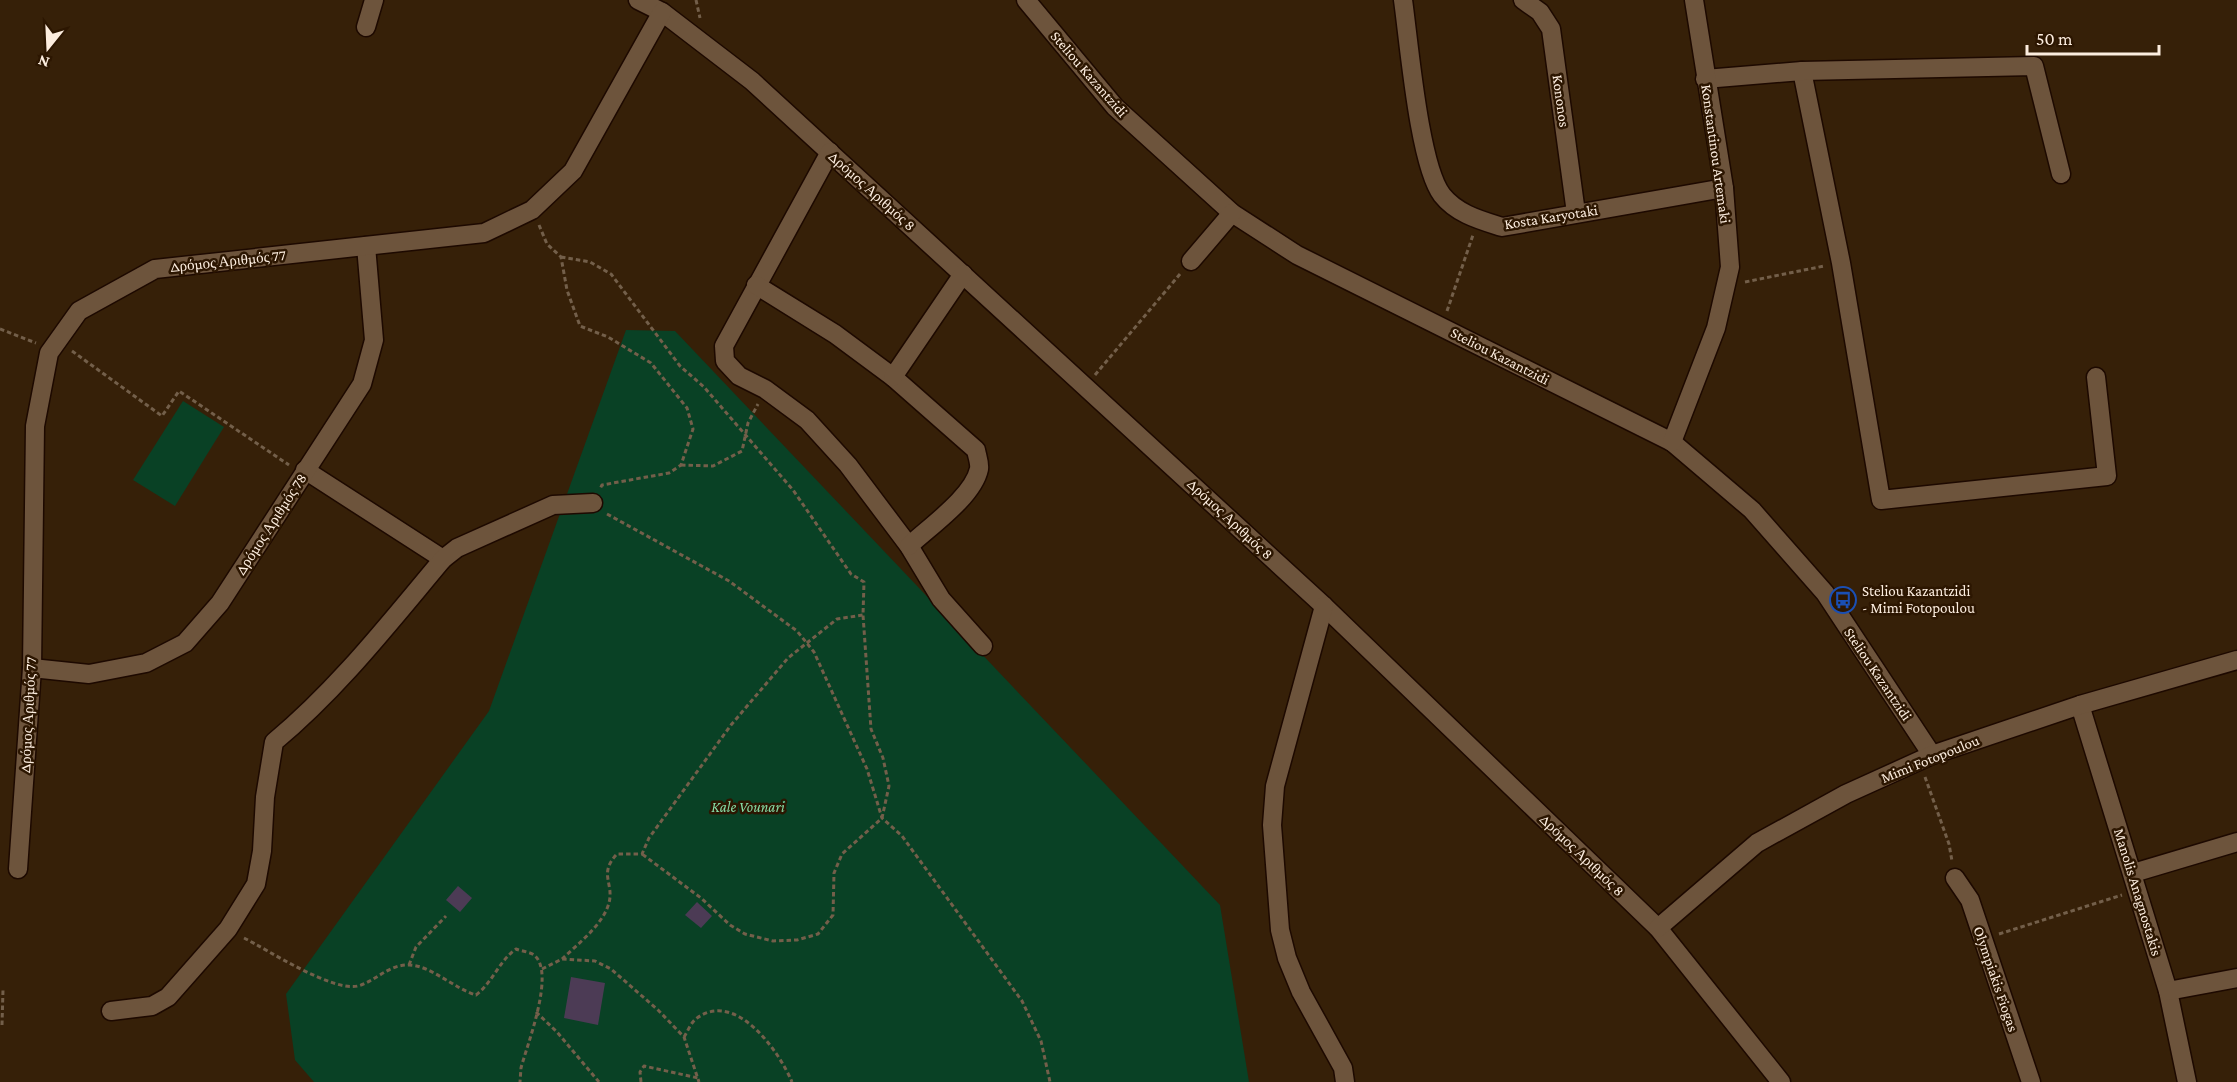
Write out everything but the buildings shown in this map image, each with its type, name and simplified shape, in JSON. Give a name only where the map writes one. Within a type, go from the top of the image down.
[{"type":"street","points":[[366,27],[374,0]]},
{"type":"street","name":"Δρόμος Αριθμός 8","points":[[638,0],[662,12],[752,81],[1324,606],[1658,928],[1781,1082]]},
{"type":"street","name":"Steliou Kazantzidi","points":[[1026,0],[1115,107],[1232,213],[1297,255],[1672,442],[1752,510],[1825,593],[1926,758]]},
{"type":"street","name":"Kosta Karyotaki","points":[[1403,0],[1428,166],[1442,195],[1470,217],[1502,227],[1724,188]]},
{"type":"street","name":"Kononos","points":[[1523,0],[1540,12],[1551,29],[1576,213]]},
{"type":"street","name":"Konstantinou Artemaki","points":[[1672,442],[1716,328],[1730,267],[1724,188],[1694,0]]},
{"type":"street","name":"Δρόμος Αριθμός 77","points":[[18,869],[32,668],[35,426],[53,347],[79,310],[155,269],[484,233],[532,210],[573,171],[662,12]]},
{"type":"street","points":[[1705,79],[1802,71],[2034,66],[2061,174]]},
{"type":"street","points":[[1802,71],[1840,263],[1881,500],[2107,476],[2096,376]]},
{"type":"street","points":[[830,152],[724,346],[725,362],[739,376],[765,389],[807,420],[834,450],[909,546],[941,599],[983,646]]},
{"type":"street","points":[[1191,261],[1232,213]]},
{"type":"street","name":"Δρόμος Αριθμός 78","points":[[32,668],[90,674],[146,663],[185,643],[220,603],[362,384],[374,340],[366,246]]},
{"type":"street","points":[[893,377],[963,274]]},
{"type":"street","points":[[756,285],[835,334],[893,377],[976,450],[980,466],[975,480],[962,497],[909,546]]},
{"type":"street","points":[[304,472],[443,559]]},
{"type":"street","points":[[111,1011],[152,1006],[168,997],[228,929],[256,884],[262,851],[265,797],[274,742],[306,716],[443,559],[457,548],[553,505],[593,502]]},
{"type":"street","points":[[1324,606],[1275,786],[1272,825],[1280,930],[1287,958],[1301,992],[1343,1068],[1345,1082]]},
{"type":"street","name":"Mimi Fotopoulou","points":[[1658,928],[1757,843],[1846,794],[1926,758],[2080,705],[2237,660]]},
{"type":"street","name":"Manolis Anagnostakis","points":[[2080,705],[2168,991],[2187,1082]]},
{"type":"street","points":[[2135,882],[2237,842]]},
{"type":"street","name":"Olympiakis Fiogas","points":[[1955,878],[1970,900],[2031,1082]]},
{"type":"street","points":[[2168,991],[2237,978]]},
{"type":"path","points":[[532,210],[547,244],[561,257],[590,262],[611,274],[680,366],[704,387],[793,490],[851,574],[864,582],[863,615],[871,729],[883,758],[889,786],[882,818],[842,855],[834,873],[833,915],[818,934],[797,940],[773,941],[745,934],[730,926],[701,898],[642,854],[617,854],[609,863],[606,877],[610,888],[606,910],[562,959],[542,969]]},
{"type":"path","points":[[1441,327],[1478,220]]},
{"type":"path","points":[[561,257],[567,290],[580,326],[608,337],[651,363],[687,408],[693,429],[681,465]]},
{"type":"path","points":[[1086,386],[1191,261]]},
{"type":"path","points":[[1726,285],[1840,263]]},
{"type":"path","points":[[0,329],[53,347],[162,416],[179,391],[304,472]]},
{"type":"path","points":[[765,389],[748,423],[742,451],[713,466],[681,465],[669,473],[602,486],[593,502],[617,521],[729,581],[796,631],[807,643],[814,652],[867,769],[882,818],[902,836],[1022,1001],[1041,1041],[1050,1082]]},
{"type":"path","points":[[642,854],[649,838],[731,725],[788,658],[837,619],[863,615]]},
{"type":"path","points":[[1926,758],[1949,844],[1955,878]]},
{"type":"path","points":[[1983,939],[2135,882]]},
{"type":"path","points":[[409,965],[416,947],[446,916]]},
{"type":"path","points":[[228,929],[329,983],[357,986],[386,970],[409,965],[423,969],[462,991],[476,995],[488,986],[505,957],[516,949],[534,955],[542,969],[544,987],[521,1068],[520,1082]]},
{"type":"path","points":[[562,959],[595,961],[611,969],[658,1010],[684,1037],[699,1080]]},
{"type":"path","points":[[2,1025],[3,990]]},
{"type":"path","points":[[684,1037],[695,1019],[711,1010],[728,1011],[757,1029],[784,1062],[792,1082]]},
{"type":"path","points":[[536,1012],[557,1032],[599,1082]]},
{"type":"path","points":[[641,1082],[640,1072],[644,1066],[699,1080]]},
{"type":"green space","name":"Kale Vounari","points":[[626,330],[675,331],[1220,905],[1249,1082],[314,1082],[295,1060],[286,994],[489,711]]},
{"type":"green space","points":[[183,401],[224,427],[175,506],[133,480]]},
{"type":"place","name":"Steliou Kazantzidi - Mimi Fotopoulou","points":[[1843,600]]}]
